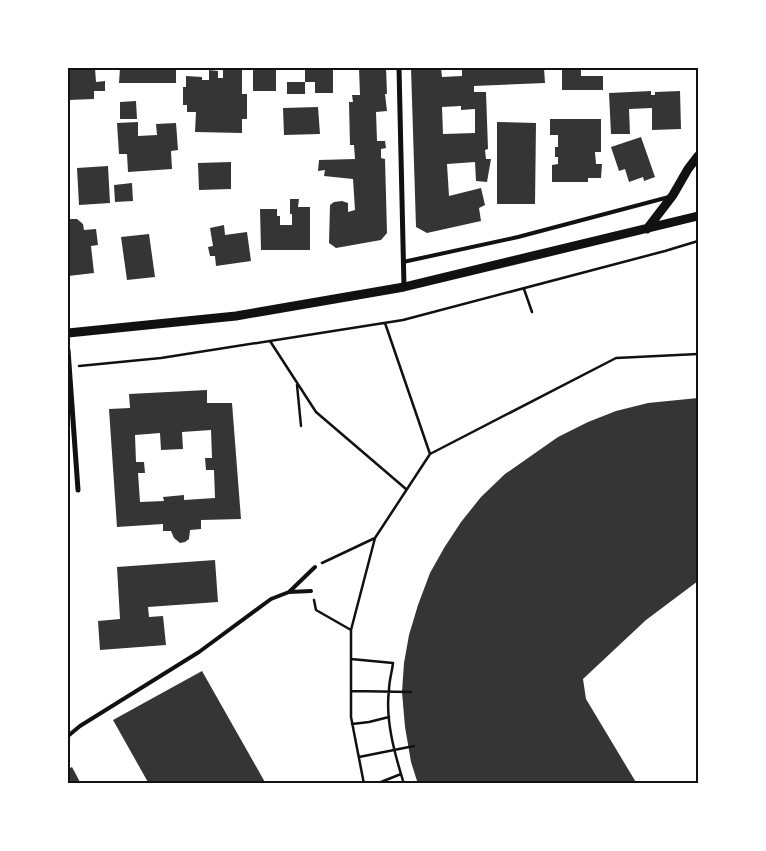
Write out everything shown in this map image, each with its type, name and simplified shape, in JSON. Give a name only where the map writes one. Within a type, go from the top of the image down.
[{"type":"street","points":[[399,68],[404,287]]},
{"type":"street","points":[[647,229],[673,195],[698,156]]},
{"type":"street","points":[[68,333],[236,316],[404,287],[698,216]]},
{"type":"street","points":[[68,350],[78,490]]},
{"type":"lane","points":[[403,262],[518,237],[673,195]]},
{"type":"lane","points":[[289,592],[315,567]]},
{"type":"lane","points":[[68,736],[80,726],[199,652],[270,599],[289,592],[311,591]]},
{"type":"path","points":[[69,367],[161,358],[403,320],[698,241]]},
{"type":"path","points":[[524,288],[532,312]]},
{"type":"path","points":[[385,323],[430,454]]},
{"type":"path","points":[[270,341],[316,412],[406,489]]},
{"type":"path","points":[[364,784],[352,724],[351,630],[374,538],[430,454],[616,358],[698,354]]},
{"type":"path","points":[[297,384],[301,426]]},
{"type":"path","points":[[315,567],[374,538]]},
{"type":"path","points":[[311,591],[316,610],[351,630]]},
{"type":"path","points":[[351,659],[393,663],[388,692],[389,717],[395,751],[404,784]]},
{"type":"path","points":[[351,691],[411,692]]},
{"type":"path","points":[[352,724],[389,717]]},
{"type":"path","points":[[359,757],[414,746]]},
{"type":"path","points":[[376,784],[401,774]]},
{"type":"building","points":[[68,68],[95,68],[96,82],[105,81],[105,91],[94,91],[94,99],[68,100]]},
{"type":"building","points":[[120,68],[176,68],[176,83],[119,83]]},
{"type":"building","points":[[223,68],[242,69],[242,94],[247,94],[247,119],[242,119],[242,133],[195,132],[196,112],[187,112],[187,105],[183,105],[183,87],[186,87],[186,76],[202,77],[202,80],[209,80],[209,70],[218,71],[218,78],[223,78]]},
{"type":"building","points":[[253,68],[276,68],[276,91],[253,91]]},
{"type":"building","points":[[305,68],[338,68],[338,70],[333,70],[333,93],[315,93],[315,82],[305,82]]},
{"type":"building","points":[[359,68],[386,68],[387,94],[385,94],[387,111],[376,112],[377,141],[385,141],[386,148],[381,149],[381,158],[385,159],[387,233],[381,240],[336,248],[329,243],[330,205],[334,202],[342,201],[348,203],[348,212],[355,210],[353,179],[324,176],[325,170],[318,171],[319,160],[355,159],[354,145],[350,145],[349,102],[353,102],[352,95],[360,95]]},
{"type":"building","points":[[411,68],[441,68],[442,77],[462,76],[462,68],[544,68],[545,83],[474,86],[474,92],[486,92],[488,149],[485,150],[486,159],[491,159],[487,182],[476,181],[475,162],[447,164],[449,196],[481,188],[485,205],[479,208],[481,221],[427,233],[416,227]],"holes":[[[461,106],[461,110],[475,109],[475,133],[443,134],[442,107]]]},
{"type":"building","points":[[562,68],[581,68],[581,76],[603,76],[603,90],[562,90]]},
{"type":"building","points":[[287,82],[305,82],[305,94],[287,94]]},
{"type":"building","points":[[651,91],[651,95],[655,95],[655,92],[680,91],[681,129],[652,130],[652,108],[629,109],[630,134],[611,134],[609,93]]},
{"type":"building","points":[[136,101],[137,119],[120,119],[120,102]]},
{"type":"building","points":[[318,107],[320,134],[284,135],[283,108]]},
{"type":"building","points":[[550,119],[601,119],[601,152],[595,152],[596,164],[602,164],[601,178],[588,178],[588,182],[552,182],[552,165],[558,164],[558,157],[555,157],[555,147],[558,147],[558,135],[550,135]]},
{"type":"building","points":[[138,122],[138,136],[157,135],[156,124],[176,123],[178,150],[171,151],[172,169],[128,172],[127,154],[119,154],[117,123]]},
{"type":"building","points":[[497,122],[536,123],[535,204],[497,204]]},
{"type":"building","points":[[641,137],[655,177],[644,181],[643,177],[629,182],[625,169],[619,171],[611,147]]},
{"type":"building","points":[[231,162],[231,189],[199,190],[198,163]]},
{"type":"building","points":[[108,166],[110,203],[79,205],[77,168]]},
{"type":"building","points":[[132,183],[133,201],[115,202],[114,185]]},
{"type":"building","points":[[290,199],[299,199],[298,207],[310,207],[310,250],[261,250],[260,209],[277,209],[277,216],[280,216],[280,225],[292,225]]},
{"type":"building","points":[[77,219],[83,224],[84,230],[96,229],[98,245],[91,246],[94,273],[68,276],[68,220]]},
{"type":"building","points":[[224,225],[225,235],[247,232],[251,261],[216,266],[215,256],[210,256],[208,247],[213,246],[210,228]]},
{"type":"building","points":[[149,234],[155,277],[127,280],[121,237]]},
{"type":"building","points":[[207,390],[207,403],[232,403],[241,519],[201,520],[201,529],[190,530],[189,539],[180,543],[174,538],[171,531],[163,531],[163,524],[117,527],[109,409],[130,408],[129,394]],"holes":[[[211,430],[212,458],[205,458],[206,470],[214,470],[215,498],[184,500],[184,495],[163,497],[164,501],[140,502],[138,473],[145,473],[144,462],[136,462],[135,435],[160,433],[161,450],[183,449],[182,432]]]},
{"type":"building","points":[[698,398],[698,581],[646,620],[583,679],[586,699],[637,784],[418,784],[411,762],[405,727],[402,692],[404,663],[409,635],[430,573],[461,522],[481,497],[505,474],[558,437],[616,411],[648,403]]},
{"type":"building","points":[[215,560],[218,602],[148,607],[149,617],[163,616],[166,645],[100,650],[98,621],[120,619],[117,567]]},
{"type":"building","points":[[202,671],[266,784],[149,784],[113,720]]},
{"type":"building","points":[[72,767],[81,784],[68,784],[68,769]]}]
